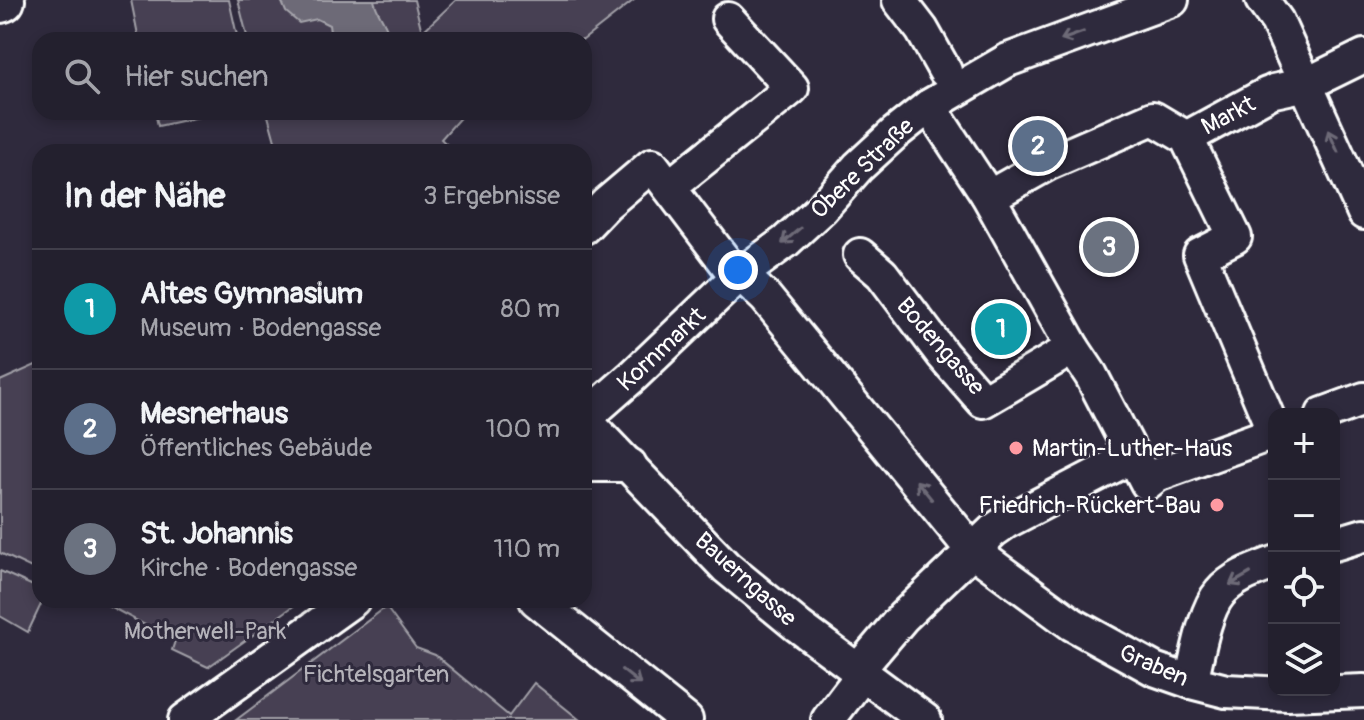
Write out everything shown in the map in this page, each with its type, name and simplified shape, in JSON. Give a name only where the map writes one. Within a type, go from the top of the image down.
[{"type":"street","points":[[899,0],[922,30],[945,71]]},
{"type":"street","name":"Obere Straße","points":[[737,277],[785,242],[822,208],[858,167],[929,106],[1008,60],[1172,0]]},
{"type":"street","points":[[1262,0],[1277,21],[1364,213]]},
{"type":"street","points":[[592,219],[652,165],[669,187],[792,88],[728,19]]},
{"type":"street","name":"Markt","points":[[1188,137],[1270,92],[1307,84],[1364,56]]},
{"type":"street","points":[[929,106],[987,194],[1091,375],[1147,483],[1167,471],[1268,436]]},
{"type":"street","points":[[987,194],[994,194],[1049,163],[1153,118],[1188,137],[1235,237],[1200,255],[1268,419]]},
{"type":"street","name":"Graben","points":[[669,187],[737,277],[748,281],[766,298],[973,551],[1072,624],[1154,669],[1226,691],[1288,694],[1364,691]]},
{"type":"street","name":"Bodengasse","points":[[860,255],[882,274],[943,355],[983,401],[1073,348]]},
{"type":"street","name":"Kornmarkt","points":[[592,412],[737,277]]},
{"type":"street","points":[[1339,408],[1364,399]]},
{"type":"street","name":"Bauerngasse","points":[[592,427],[726,567],[798,626],[925,720]]},
{"type":"street","points":[[828,720],[860,672],[914,606],[993,531],[1133,456]]},
{"type":"street","points":[[592,465],[630,465]]},
{"type":"street","points":[[1340,542],[1364,535]]},
{"type":"street","points":[[1191,682],[1212,604],[1231,583],[1268,566]]},
{"type":"street","points":[[185,720],[342,608]]},
{"type":"street","points":[[545,608],[686,720]]},
{"type":"green space","points":[[131,0],[229,0],[236,32],[137,32]]},
{"type":"green space","points":[[238,0],[414,0],[422,32],[246,32]]},
{"type":"green space","points":[[456,0],[634,0],[592,33],[422,32]]},
{"type":"green space","points":[[157,120],[185,120],[158,126]]},
{"type":"green space","points":[[269,120],[458,120],[441,139],[446,144],[276,144]]},
{"type":"green space","points":[[32,367],[32,568],[0,553],[0,381]]},
{"type":"green space","points":[[0,571],[32,585],[32,608],[39,608],[28,632],[0,616]]},
{"type":"green space","name":"Motherwell-Park","points":[[113,608],[291,608],[208,667],[172,650],[175,641]]},
{"type":"green space","name":"Fichtelsgarten","points":[[387,608],[416,648],[435,655],[509,716],[534,683],[580,720],[236,720]]},
{"type":"shaded area","points":[[281,0],[374,0],[388,32],[330,32],[329,25],[317,19],[299,23],[286,12]]},
{"type":"place","name":"Mesnerhaus","points":[[1038,146]]},
{"type":"place","name":"St. Johannis","points":[[1109,247]]},
{"type":"place","name":"Altes Gymnasium","points":[[1001,329]]},
{"type":"place","name":"Martin-Luther-Haus","points":[[1016,448]]},
{"type":"place","name":"Friedrich-Rückert-Bau","points":[[1217,505]]}]
